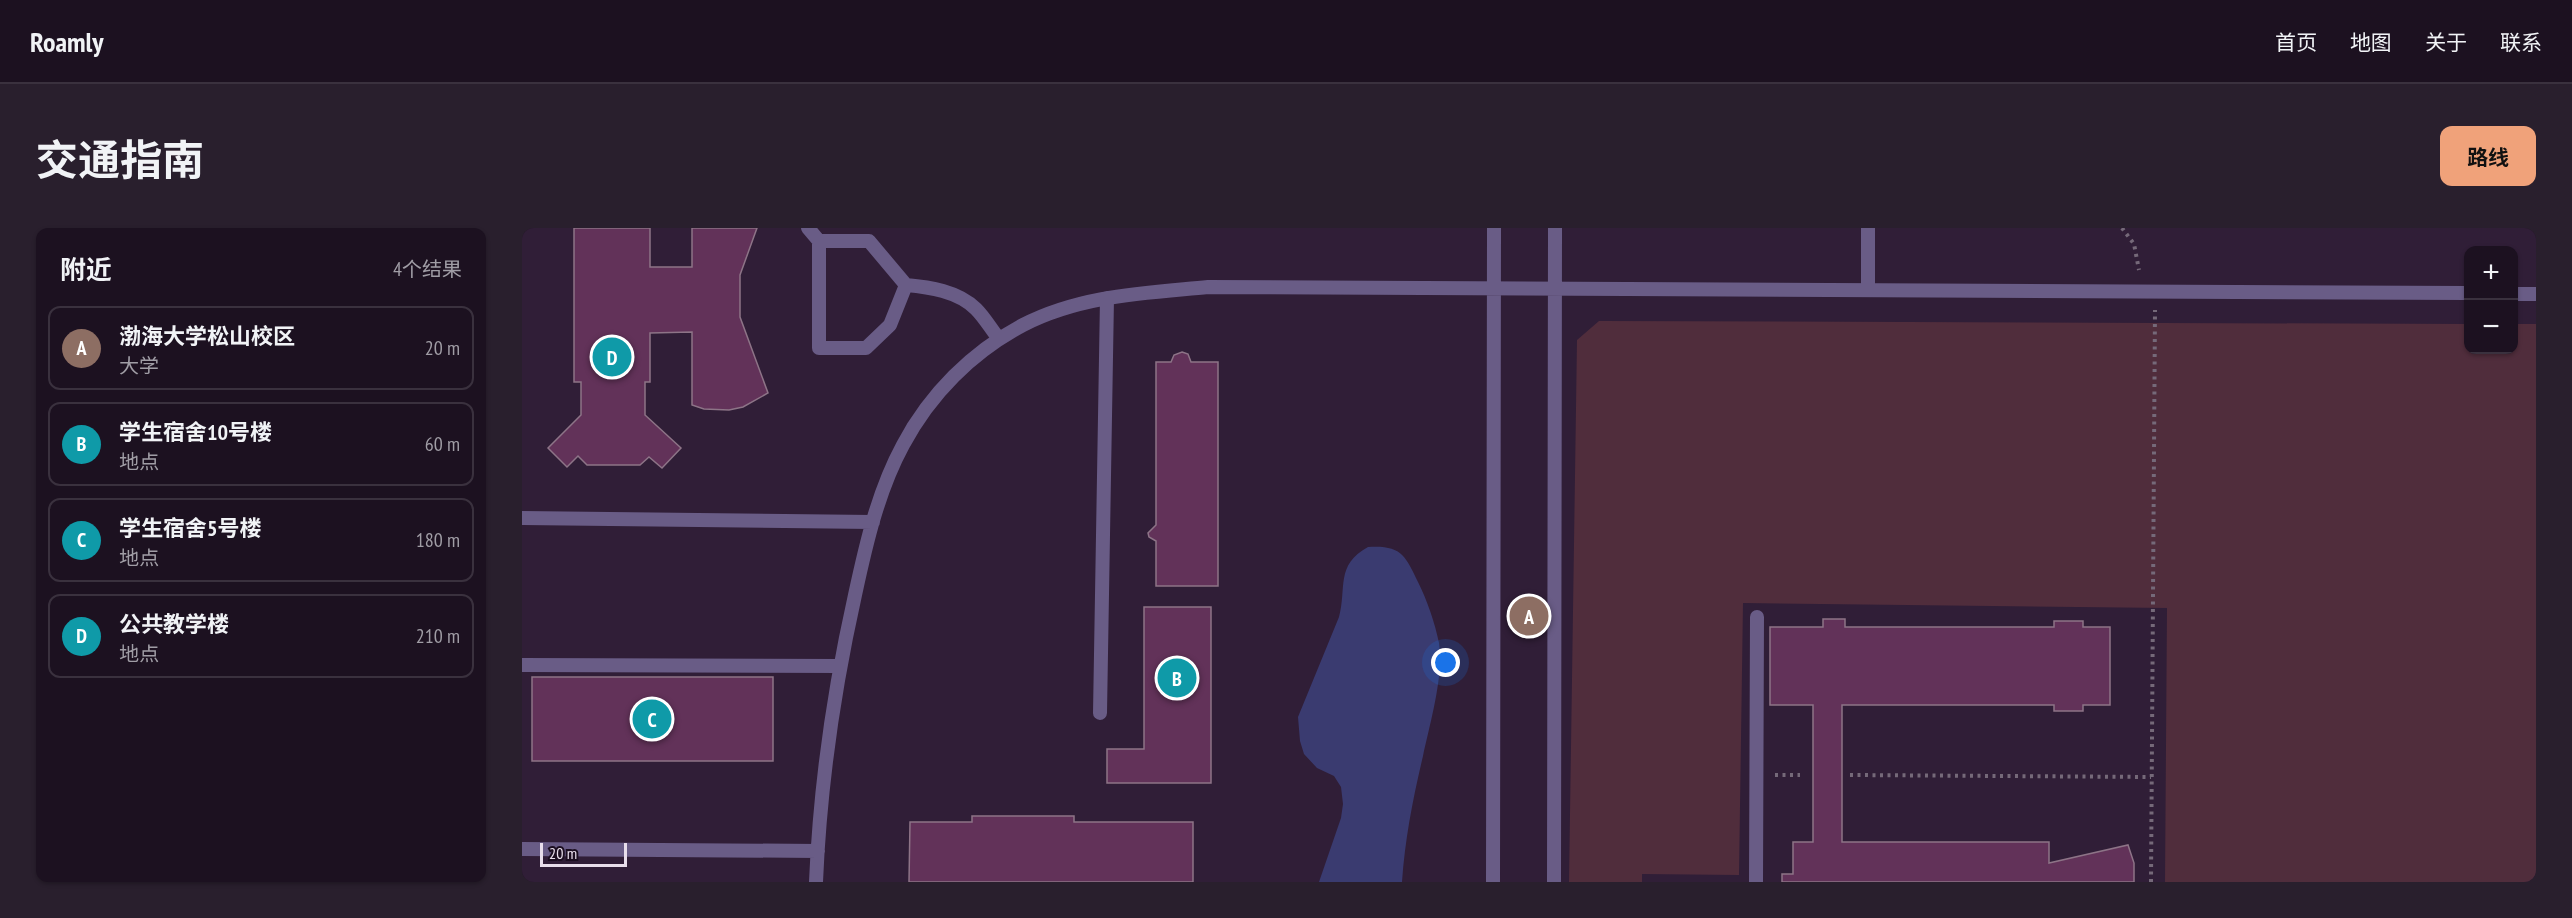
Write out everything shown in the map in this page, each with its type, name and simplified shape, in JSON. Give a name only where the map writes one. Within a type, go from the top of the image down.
[{"type":"lane","points":[[808,228],[819,241],[819,348],[866,348],[890,325],[906,285]]},
{"type":"lane","points":[[1493,882],[1494,228]]},
{"type":"lane","points":[[1554,882],[1555,228]]},
{"type":"lane","points":[[1868,228],[1868,290]]},
{"type":"lane","points":[[819,241],[868,241],[906,285],[925,286],[960,298],[975,308],[999,339]]},
{"type":"lane","points":[[816,882],[824,780],[840,666],[873,522],[888,475],[903,444],[921,416],[955,375],[999,339],[1025,324],[1053,313],[1107,298],[1208,287],[2464,294]]},
{"type":"lane","points":[[2518,294],[2536,294]]},
{"type":"lane","points":[[1100,713],[1107,298]]},
{"type":"lane","points":[[522,518],[873,522]]},
{"type":"lane","points":[[1756,882],[1757,617]]},
{"type":"lane","points":[[522,665],[840,666]]},
{"type":"lane","points":[[522,849],[818,851]]},
{"type":"path","points":[[2122,228],[2134,244],[2149,292],[2151,882]]},
{"type":"path","points":[[1850,775],[2151,777]]},
{"type":"shaded area","points":[[522,228],[2536,228],[2536,882],[522,882]]},
{"type":"shaded area","points":[[1599,321],[2464,324],[2464,354],[2518,354],[2518,324],[2536,324],[2536,882],[2165,882],[2167,608],[1743,603],[1739,875],[1642,874],[1642,882],[1569,882],[1577,340]]},
{"type":"shaded area","points":[[1368,547],[1395,550],[1405,559],[1413,573],[1428,604],[1439,643],[1438,685],[1410,819],[1402,882],[1319,882],[1341,818],[1343,804],[1341,787],[1334,776],[1317,768],[1304,754],[1300,741],[1298,717],[1339,617],[1346,569],[1358,554]]},
{"type":"building","points":[[574,228],[650,228],[650,267],[692,267],[692,228],[757,228],[740,275],[740,317],[768,393],[743,407],[729,410],[704,409],[692,405],[692,332],[650,333],[650,382],[645,382],[645,415],[681,448],[662,468],[649,457],[640,465],[587,465],[578,456],[567,467],[548,448],[581,415],[581,382],[574,382]]},
{"type":"building","points":[[1182,352],[1188,354],[1191,362],[1218,362],[1218,586],[1156,586],[1156,541],[1149,537],[1148,533],[1156,525],[1156,362],[1171,362],[1174,355]]},
{"type":"building","points":[[1144,607],[1211,607],[1211,783],[1107,783],[1107,749],[1144,749]]},
{"type":"building","points":[[1823,619],[1845,619],[1845,627],[2054,627],[2054,621],[2083,621],[2083,627],[2110,627],[2110,705],[2083,705],[2083,711],[2054,711],[2054,705],[1842,705],[1842,842],[2049,842],[2049,863],[2128,845],[2134,863],[2134,882],[1782,882],[1782,874],[1793,874],[1793,842],[1813,842],[1813,705],[1770,705],[1770,627],[1823,627]]},
{"type":"building","points":[[532,677],[773,677],[773,761],[532,761]]},
{"type":"building","points":[[972,816],[1074,816],[1074,822],[1193,822],[1193,882],[909,882],[910,822],[972,822]]},
{"type":"place","name":"公共教学楼","points":[[612,357]]},
{"type":"place","name":"渤海大学松山校区","points":[[1529,616]]},
{"type":"place","name":"学生宿舍10号楼","points":[[1177,678]]},
{"type":"place","name":"学生宿舍5号楼","points":[[652,719]]}]
